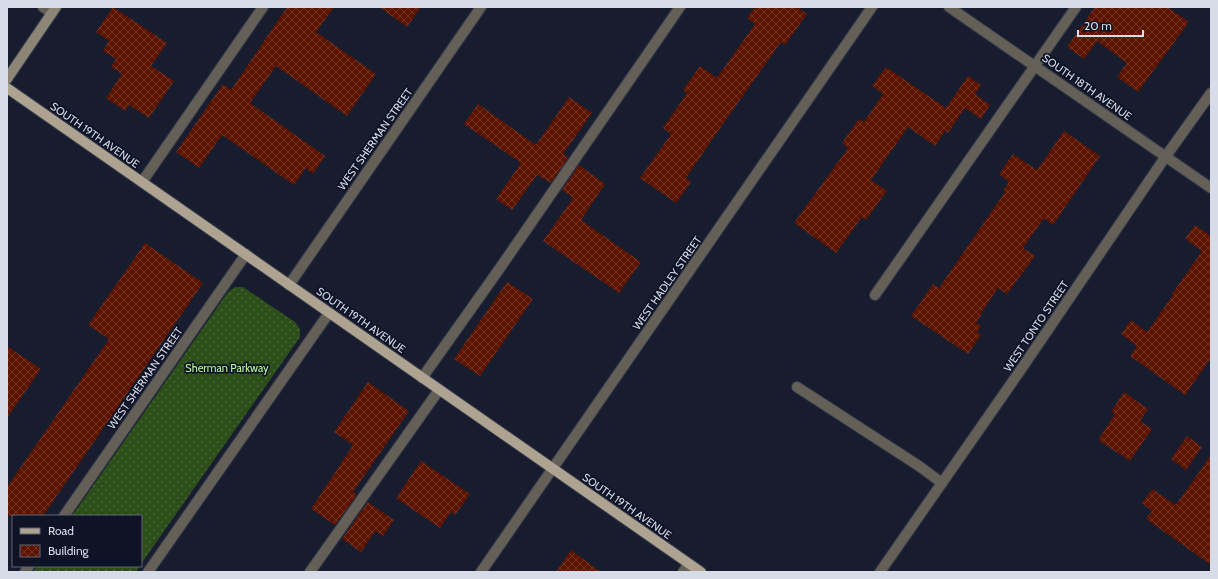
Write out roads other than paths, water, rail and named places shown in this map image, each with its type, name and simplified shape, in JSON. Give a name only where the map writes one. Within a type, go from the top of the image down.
[{"type":"main road","points":[[7,79],[54,10]]},
{"type":"main road","name":"SOUTH 19TH AVENUE","points":[[7,88],[553,468],[686,568],[701,572]]},
{"type":"street","points":[[42,7],[54,10]]},
{"type":"street","points":[[142,182],[263,7]]},
{"type":"street","name":"WEST SHERMAN STREET","points":[[289,285],[481,7]]},
{"type":"street","points":[[422,378],[500,268],[680,7]]},
{"type":"street","name":"WEST HADLEY STREET","points":[[481,572],[872,7]]},
{"type":"street","name":"SOUTH 18TH AVENUE","points":[[949,7],[1211,188]]},
{"type":"street","points":[[875,295],[1076,7]]},
{"type":"street","name":"WEST TONTO STREET","points":[[880,572],[1027,362],[1166,156],[1211,93]]},
{"type":"street","name":"WEST SHERMAN STREET","points":[[65,515],[246,254]]},
{"type":"street","points":[[148,572],[329,313]]},
{"type":"street","points":[[797,387],[919,466],[942,483]]},
{"type":"street","points":[[310,572],[439,390]]},
{"type":"park label","name":"Sherman Parkway","points":[[227,368]]}]
